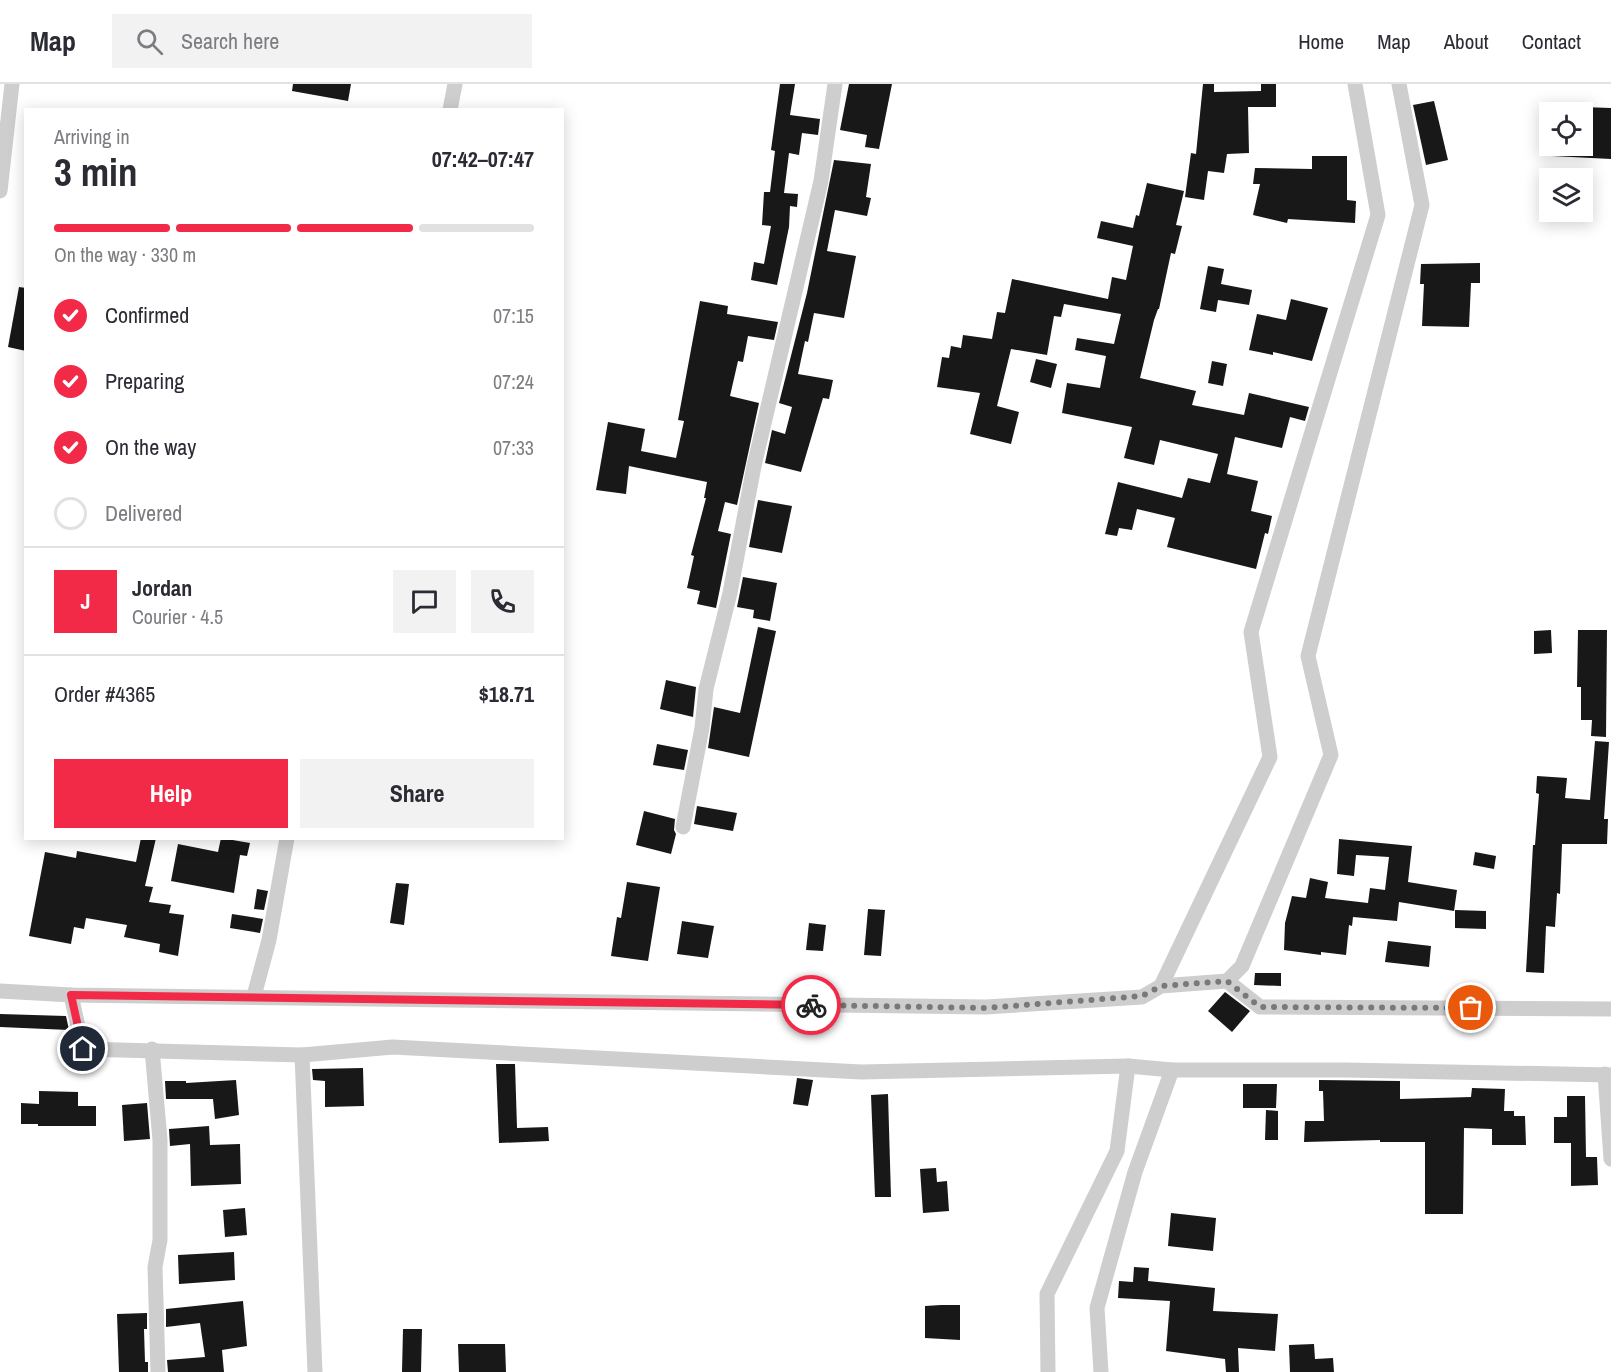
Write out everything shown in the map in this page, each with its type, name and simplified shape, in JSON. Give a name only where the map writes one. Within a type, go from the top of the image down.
[{"type":"street","points":[[0,191],[12,84]]},
{"type":"street","points":[[450,108],[455,84]]},
{"type":"street","points":[[683,827],[702,728],[706,689],[730,593],[753,466],[821,180],[835,84]]},
{"type":"street","points":[[1161,986],[1270,757],[1251,632],[1378,215],[1355,84]]},
{"type":"street","points":[[0,991],[71,995],[986,1008],[1142,996],[1161,986],[1227,981],[1242,966],[1331,755],[1308,656],[1422,205],[1399,84]]},
{"type":"street","points":[[254,996],[269,940],[287,840]]},
{"type":"street","points":[[1227,981],[1260,1007],[1611,1009]]},
{"type":"street","points":[[71,995],[83,1049],[152,1049],[302,1055],[393,1047],[861,1072],[1128,1066],[1172,1070],[1608,1075],[1611,1159]]},
{"type":"street","points":[[152,1049],[160,1140],[160,1240],[155,1267],[158,1372]]},
{"type":"street","points":[[302,1055],[315,1372]]},
{"type":"street","points":[[1048,1372],[1047,1294],[1117,1151],[1128,1066]]},
{"type":"street","points":[[1101,1372],[1097,1308],[1135,1172],[1172,1070]]},
{"type":"building","points":[[293,84],[351,84],[348,101],[292,91]]},
{"type":"building","points":[[780,84],[795,84],[790,115],[820,119],[818,135],[802,133],[799,155],[789,153],[784,193],[798,194],[797,207],[790,206],[789,227],[777,285],[751,280],[754,262],[764,264],[771,226],[762,225],[764,192],[770,192],[775,151],[771,150]]},
{"type":"building","points":[[849,84],[892,84],[879,149],[865,147],[867,135],[840,130]]},
{"type":"building","points":[[1203,84],[1214,84],[1214,92],[1261,91],[1261,84],[1276,84],[1276,107],[1248,107],[1249,153],[1227,154],[1224,173],[1208,171],[1204,200],[1185,197],[1191,153],[1196,154]]},
{"type":"building","points":[[1434,101],[1448,160],[1426,165],[1413,105]]},
{"type":"building","points":[[1593,107],[1611,108],[1611,159],[1552,156],[1593,156]]},
{"type":"building","points":[[1312,156],[1347,156],[1347,200],[1356,201],[1355,223],[1288,219],[1287,223],[1253,215],[1260,184],[1253,184],[1255,168],[1312,169]]},
{"type":"building","points":[[834,160],[871,164],[866,197],[871,198],[867,216],[835,210],[827,251],[856,256],[844,318],[814,313],[808,342],[805,341],[798,374],[833,380],[829,399],[823,398],[801,472],[765,463],[772,430],[785,434],[792,407],[779,403],[807,293]]},
{"type":"building","points":[[1147,183],[1184,191],[1176,225],[1182,226],[1175,254],[1171,253],[1159,309],[1154,320],[1140,378],[1196,391],[1192,405],[1244,415],[1249,393],[1309,407],[1305,421],[1290,417],[1282,448],[1235,437],[1227,474],[1258,481],[1251,511],[1272,516],[1256,569],[1167,547],[1175,518],[1137,509],[1132,530],[1119,528],[1117,536],[1105,534],[1118,482],[1182,498],[1188,478],[1210,483],[1218,454],[1160,440],[1154,465],[1124,458],[1132,427],[1062,413],[1067,383],[1100,388],[1106,356],[1075,350],[1077,338],[1114,344],[1121,314],[1064,304],[1061,317],[1054,316],[1047,355],[1011,349],[997,406],[1019,412],[1011,444],[970,434],[980,393],[937,387],[942,357],[949,358],[951,346],[961,348],[963,335],[992,339],[997,312],[1005,313],[1012,279],[1108,299],[1112,277],[1126,280],[1133,246],[1097,238],[1101,221],[1133,228],[1136,215],[1139,216]]},
{"type":"building","points":[[1480,263],[1480,283],[1471,283],[1469,327],[1422,326],[1424,284],[1420,284],[1421,264]]},
{"type":"building","points":[[1208,266],[1224,269],[1221,284],[1252,290],[1249,305],[1218,300],[1216,312],[1200,309]]},
{"type":"building","points":[[19,287],[24,288],[24,351],[8,347]]},
{"type":"building","points":[[1291,299],[1328,308],[1312,361],[1273,352],[1273,355],[1249,350],[1257,314],[1286,320]]},
{"type":"building","points":[[700,301],[728,306],[727,314],[778,322],[774,340],[748,336],[743,362],[738,361],[730,396],[759,403],[737,505],[725,502],[718,531],[731,534],[716,608],[697,604],[700,591],[687,588],[694,556],[691,555],[706,498],[704,498],[707,482],[629,466],[626,494],[596,490],[608,422],[645,429],[641,451],[676,458],[684,421],[678,420]]},
{"type":"building","points":[[1036,359],[1057,364],[1051,388],[1030,382]]},
{"type":"building","points":[[1212,361],[1227,364],[1223,386],[1208,383]]},
{"type":"building","points":[[758,500],[792,506],[782,553],[749,547]]},
{"type":"building","points":[[743,577],[777,583],[770,621],[753,618],[754,610],[737,607]]},
{"type":"building","points":[[758,627],[776,631],[749,757],[708,748],[714,707],[740,713]]},
{"type":"building","points":[[1551,630],[1552,653],[1534,654],[1534,631]]},
{"type":"building","points":[[1578,630],[1607,630],[1606,737],[1591,736],[1592,720],[1581,720],[1581,687],[1577,687]]},
{"type":"building","points":[[666,680],[696,687],[693,717],[660,709]]},
{"type":"building","points":[[1595,741],[1609,742],[1604,819],[1608,819],[1607,844],[1562,844],[1560,894],[1557,893],[1555,927],[1546,926],[1544,973],[1526,972],[1533,845],[1535,845],[1539,794],[1536,793],[1537,776],[1567,778],[1565,798],[1590,800]]},
{"type":"building","points":[[657,744],[688,750],[684,770],[653,765]]},
{"type":"building","points":[[697,806],[737,813],[733,831],[694,824]]},
{"type":"building","points":[[644,811],[675,819],[676,834],[671,854],[636,845]]},
{"type":"building","points":[[1339,839],[1412,846],[1408,882],[1457,890],[1454,911],[1399,902],[1397,921],[1353,917],[1352,926],[1349,925],[1346,955],[1321,952],[1321,955],[1284,950],[1285,923],[1292,896],[1306,898],[1310,878],[1328,882],[1325,898],[1368,903],[1370,888],[1385,890],[1389,857],[1356,855],[1354,876],[1337,874]]},
{"type":"building","points":[[141,840],[156,840],[145,886],[153,887],[149,902],[171,905],[169,913],[184,915],[178,956],[159,952],[160,944],[124,937],[127,925],[86,918],[84,929],[74,927],[71,944],[29,936],[45,852],[76,858],[77,851],[136,862]]},
{"type":"building","points":[[221,840],[250,843],[247,856],[240,855],[234,893],[171,881],[178,844],[218,852]]},
{"type":"building","points":[[1475,852],[1496,856],[1494,869],[1473,865]]},
{"type":"building","points":[[627,882],[660,887],[648,961],[611,956],[617,917],[621,918]]},
{"type":"building","points":[[396,883],[409,884],[404,925],[390,923]]},
{"type":"building","points":[[257,889],[268,891],[264,910],[254,909]]},
{"type":"building","points":[[868,909],[885,910],[881,956],[864,955]]},
{"type":"building","points":[[1455,910],[1486,911],[1486,929],[1455,928]]},
{"type":"building","points":[[232,914],[263,919],[260,933],[230,928]]},
{"type":"building","points":[[682,921],[714,926],[708,958],[677,954]]},
{"type":"building","points":[[809,923],[826,925],[823,951],[806,950]]},
{"type":"building","points":[[1388,941],[1431,946],[1429,967],[1385,962]]},
{"type":"building","points":[[1255,973],[1281,973],[1281,986],[1254,985]]},
{"type":"building","points":[[1225,992],[1250,1011],[1232,1032],[1208,1011]]},
{"type":"building","points":[[0,1014],[66,1016],[69,1030],[0,1027]]},
{"type":"building","points":[[496,1064],[515,1064],[517,1128],[548,1127],[549,1141],[499,1143]]},
{"type":"building","points":[[363,1068],[364,1106],[325,1107],[325,1081],[313,1080],[312,1069]]},
{"type":"building","points":[[797,1078],[813,1080],[808,1106],[793,1104]]},
{"type":"building","points":[[236,1080],[239,1115],[215,1119],[213,1099],[166,1099],[165,1081],[186,1081],[186,1083]]},
{"type":"building","points":[[1319,1080],[1400,1081],[1400,1099],[1471,1097],[1472,1088],[1505,1089],[1504,1111],[1514,1111],[1514,1116],[1525,1116],[1526,1145],[1492,1145],[1492,1129],[1464,1128],[1463,1214],[1425,1214],[1425,1142],[1380,1142],[1380,1140],[1304,1142],[1305,1121],[1324,1121],[1323,1091],[1319,1091]]},
{"type":"building","points":[[1243,1084],[1277,1084],[1276,1108],[1243,1108]]},
{"type":"building","points":[[39,1091],[78,1092],[78,1106],[96,1106],[96,1126],[21,1124],[21,1103],[39,1104]]},
{"type":"building","points":[[888,1094],[891,1197],[875,1197],[871,1095]]},
{"type":"building","points":[[1567,1096],[1585,1096],[1586,1157],[1597,1157],[1598,1185],[1571,1186],[1571,1143],[1554,1143],[1554,1117],[1567,1117]]},
{"type":"building","points":[[147,1103],[150,1139],[124,1141],[122,1105]]},
{"type":"building","points":[[1266,1110],[1278,1111],[1278,1140],[1265,1140]]},
{"type":"building","points":[[209,1126],[210,1145],[240,1144],[241,1184],[191,1186],[190,1144],[170,1146],[169,1129]]},
{"type":"building","points":[[936,1168],[937,1182],[947,1181],[949,1211],[923,1213],[920,1169]]},
{"type":"building","points":[[245,1208],[247,1235],[225,1237],[223,1210]]},
{"type":"building","points":[[1171,1213],[1216,1218],[1213,1251],[1168,1246]]},
{"type":"building","points":[[234,1252],[235,1280],[179,1284],[178,1255]]},
{"type":"building","points":[[1134,1267],[1149,1268],[1148,1281],[1215,1288],[1213,1311],[1278,1314],[1275,1351],[1238,1348],[1239,1372],[1226,1372],[1225,1359],[1166,1351],[1170,1301],[1118,1298],[1119,1281],[1133,1282]]},
{"type":"building","points":[[243,1301],[247,1346],[222,1350],[224,1372],[168,1372],[167,1360],[205,1357],[200,1323],[166,1327],[166,1309]]},
{"type":"building","points":[[960,1305],[960,1340],[925,1338],[925,1306]]},
{"type":"building","points":[[147,1313],[147,1329],[144,1329],[145,1362],[148,1362],[148,1372],[119,1372],[117,1314]]},
{"type":"building","points":[[403,1329],[422,1329],[421,1372],[402,1372]]},
{"type":"building","points":[[458,1344],[505,1344],[506,1372],[459,1372]]},
{"type":"building","points":[[1314,1344],[1315,1359],[1333,1358],[1334,1372],[1290,1372],[1289,1345]]},
{"type":"way so far","points":[[811,1005],[986,1008],[1142,996],[1161,986],[1227,981],[1260,1007],[1471,1008]]},
{"type":"route","points":[[83,1049],[71,995],[811,1005]]}]
